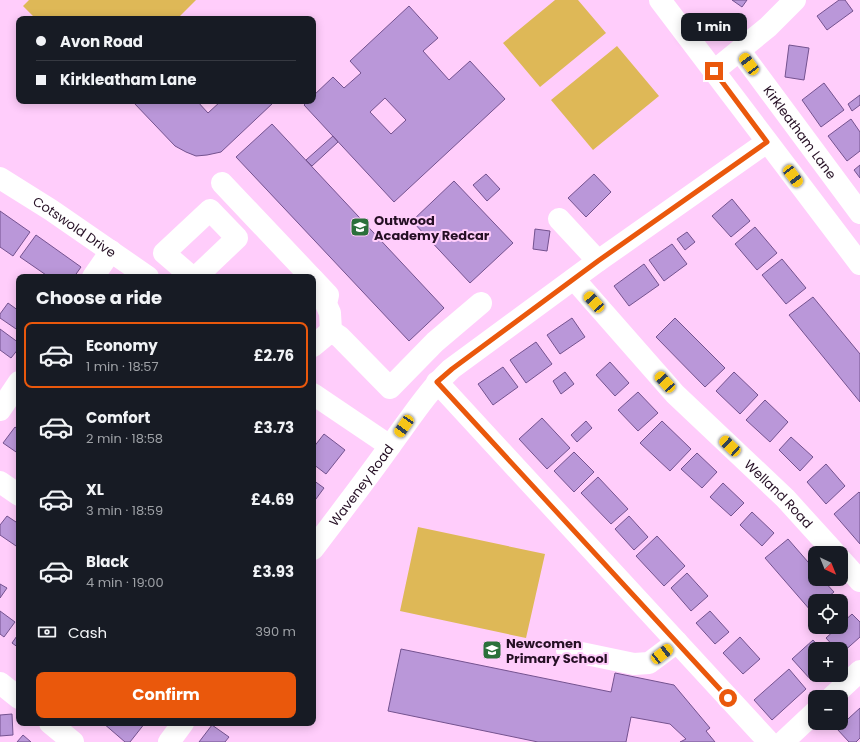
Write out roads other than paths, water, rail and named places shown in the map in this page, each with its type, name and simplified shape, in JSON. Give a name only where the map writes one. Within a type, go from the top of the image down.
[{"type":"street","points":[[660,0],[860,264]]},
{"type":"street","points":[[714,71],[784,13],[795,0]]},
{"type":"street","name":"Kirkleatham Lane","points":[[740,51],[860,213]]},
{"type":"street","name":"Waveney Road","points":[[316,545],[437,382],[452,369],[598,261],[767,142]]},
{"type":"street","name":"Cotswold Drive","points":[[0,178],[51,210],[144,274]]},
{"type":"street","points":[[222,182],[308,274]]},
{"type":"street","points":[[224,225],[245,207]]},
{"type":"street","points":[[188,274],[164,253],[210,210],[237,238],[199,274]]},
{"type":"street","points":[[559,219],[598,261]]},
{"type":"street","points":[[95,274],[111,251]]},
{"type":"street","name":"Welland Road","points":[[574,279],[675,394],[785,498],[829,546]]},
{"type":"street","points":[[316,282],[328,295],[326,304],[330,313],[331,331]]},
{"type":"street","points":[[331,331],[340,337],[390,388],[435,342],[482,303]]},
{"type":"street","points":[[316,344],[331,331]]},
{"type":"street","points":[[437,382],[769,742]]},
{"type":"street","points":[[0,410],[16,386]]},
{"type":"street","points":[[316,396],[390,446]]},
{"type":"street","points":[[0,482],[16,492]]},
{"type":"street","points":[[848,568],[860,581]]},
{"type":"street","points":[[567,650],[634,664],[649,662],[677,642]]},
{"type":"street","points":[[840,690],[860,671]]},
{"type":"street","points":[[0,683],[16,696]]},
{"type":"street","points":[[783,742],[808,719]]},
{"type":"street","points":[[54,726],[73,742]]},
{"type":"street","points":[[169,742],[181,726]]},
{"type":"place","name":"Outwood Academy Redcar","points":[[360,227]]},
{"type":"place","name":"Newcomen Primary School","points":[[492,650]]}]
